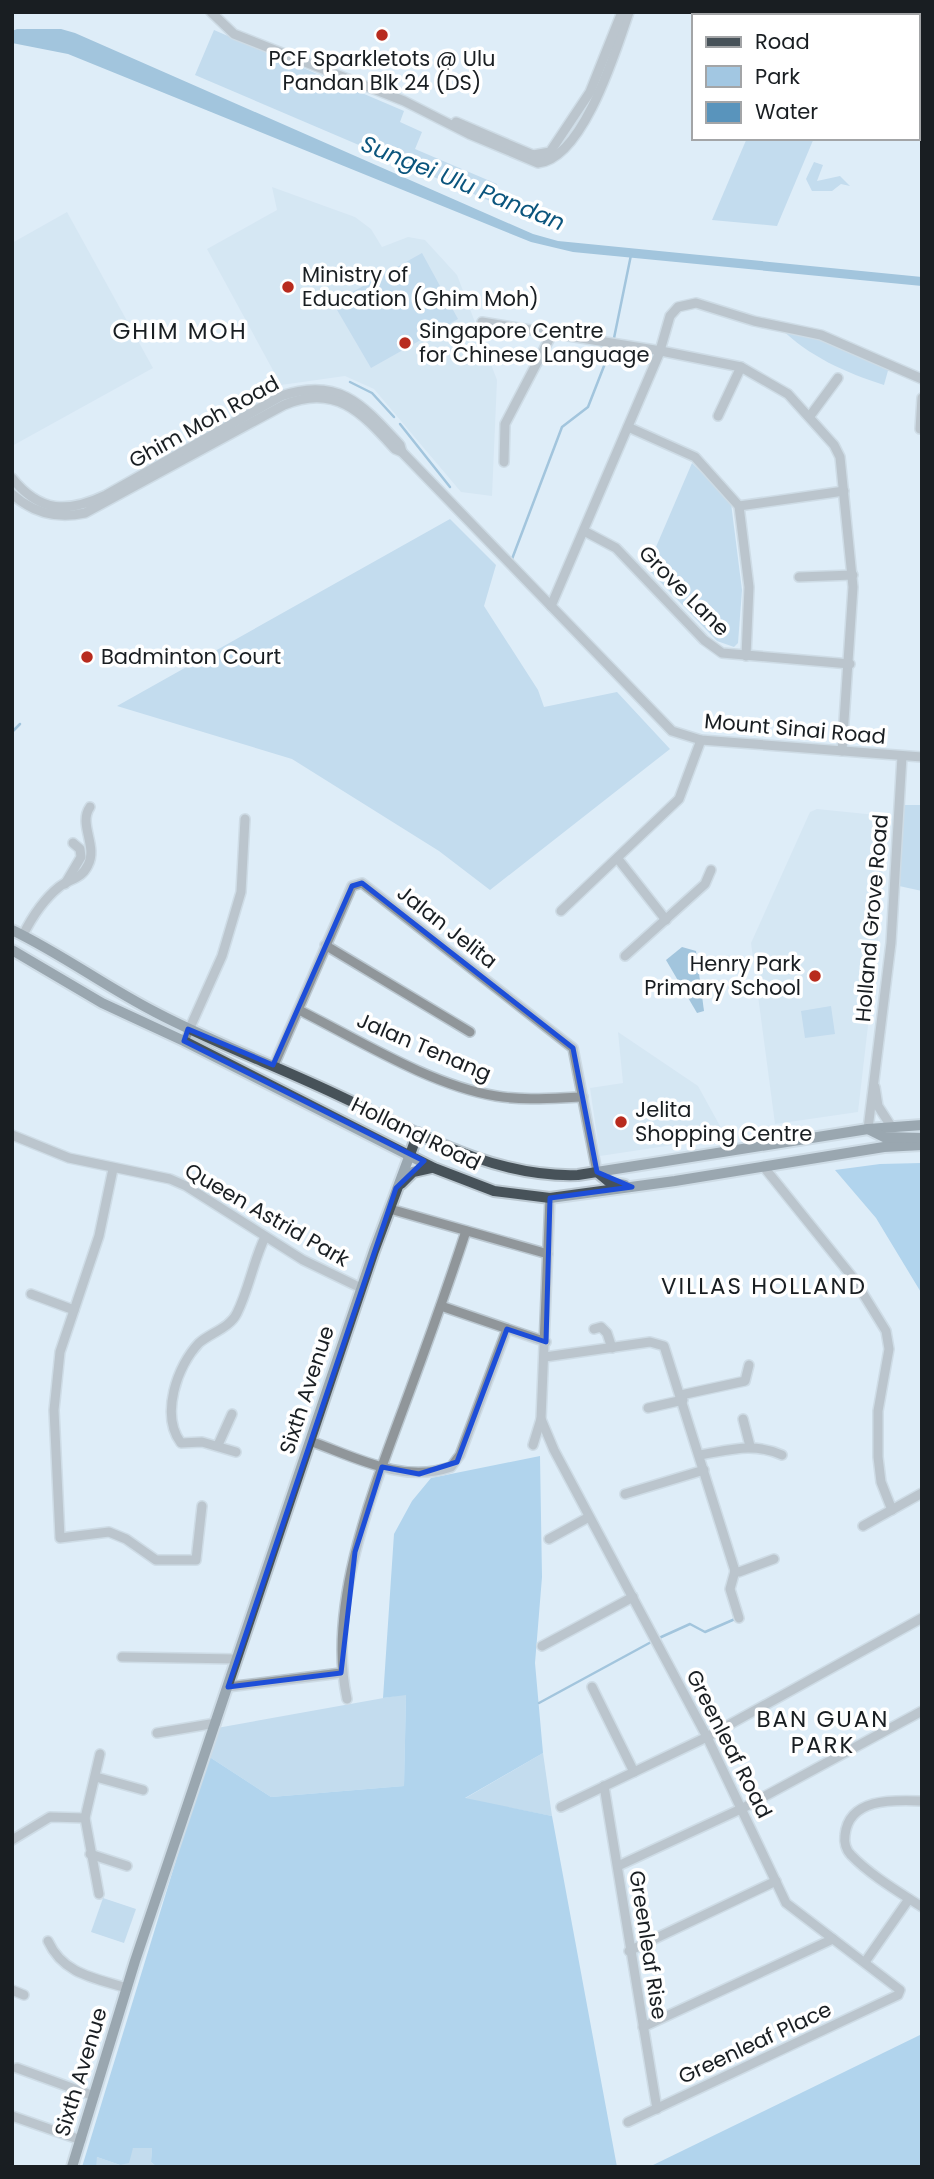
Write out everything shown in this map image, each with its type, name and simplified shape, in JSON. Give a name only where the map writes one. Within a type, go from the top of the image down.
[{"type":"main road","name":"Holland Road","points":[[18,932],[110,988],[188,1029],[274,1065],[418,1133],[489,1162],[530,1173],[558,1175],[597,1172],[868,1129],[922,1125]]},
{"type":"main road","name":"Holland Road","points":[[12,950],[102,1003],[184,1041],[434,1168],[494,1191],[550,1198],[820,1156],[922,1145]]},
{"type":"main road","points":[[868,1129],[884,1137],[922,1138]]},
{"type":"main road","name":"Sixth Avenue","points":[[72,2167],[127,1987],[236,1659],[396,1188],[418,1133]]},
{"type":"main road","points":[[396,1188],[412,1172],[434,1168]]},
{"type":"main road","points":[[597,1172],[609,1182],[632,1187]]},
{"type":"street","points":[[211,12],[237,36],[419,107],[469,134],[538,163],[557,156],[607,76],[629,12]]},
{"type":"street","points":[[585,109],[622,12]]},
{"type":"street","points":[[551,606],[660,351],[670,316],[678,307],[696,303],[739,318],[821,335],[922,379]]},
{"type":"street","points":[[482,322],[741,367],[780,387],[810,416],[837,450],[853,575],[850,664],[842,751]]},
{"type":"street","points":[[504,462],[505,424],[552,334]]},
{"type":"street","points":[[718,416],[741,367]]},
{"type":"street","points":[[810,416],[838,379]]},
{"type":"street","name":"Ghim Moh Road","points":[[70,512],[106,495],[281,396],[298,391],[324,390],[355,400],[400,444],[402,452],[551,606]]},
{"type":"street","points":[[920,429],[922,398]]},
{"type":"street","points":[[628,427],[695,457],[739,506],[749,587],[746,656]]},
{"type":"street","points":[[12,478],[30,497],[70,512]]},
{"type":"street","points":[[739,506],[844,491]]},
{"type":"street","points":[[12,494],[45,514],[70,512]]},
{"type":"street","name":"Grove Lane","points":[[584,531],[616,548],[713,649],[746,656],[850,664]]},
{"type":"street","points":[[800,577],[853,575]]},
{"type":"street","name":"Mount Sinai Road","points":[[551,606],[672,731],[701,740],[922,757]]},
{"type":"street","points":[[561,911],[679,799],[701,740]]},
{"type":"street","name":"Holland Grove Road","points":[[868,1129],[891,943],[902,756]]},
{"type":"street","points":[[65,884],[79,878],[91,858],[86,818],[90,807]]},
{"type":"street","points":[[184,1041],[222,956],[241,892],[245,819]]},
{"type":"street","points":[[18,932],[65,884],[80,857],[80,849],[74,843]]},
{"type":"street","points":[[618,859],[666,920]]},
{"type":"street","points":[[625,956],[705,884],[711,870]]},
{"type":"street","name":"Jalan Jelita","points":[[274,1065],[352,886],[362,883],[573,1048],[597,1172]]},
{"type":"street","points":[[325,945],[470,1032]]},
{"type":"street","name":"Jalan Tenang","points":[[299,1010],[406,1063],[465,1088],[522,1099],[583,1097]]},
{"type":"street","name":"Holland Grove Road","points":[[874,1082],[878,1107],[891,1126]]},
{"type":"street","name":"Queen Astrid Park","points":[[12,1135],[69,1158],[113,1170],[170,1179],[186,1186],[319,1269],[362,1288]]},
{"type":"street","points":[[763,1166],[854,1279],[886,1331],[889,1349],[878,1411],[878,1457],[881,1482],[892,1510]]},
{"type":"street","points":[[113,1170],[99,1236],[60,1352],[54,1410],[61,1538],[109,1532],[125,1539],[156,1560],[196,1560],[202,1506]]},
{"type":"street","points":[[533,1444],[541,1419],[550,1198]]},
{"type":"street","points":[[390,1209],[548,1254]]},
{"type":"street","points":[[347,1699],[341,1673],[355,1552],[382,1467],[466,1231]]},
{"type":"street","points":[[236,1452],[202,1442],[181,1443],[174,1431],[171,1408],[185,1361],[200,1342],[236,1315],[254,1259],[265,1237]]},
{"type":"street","points":[[31,1294],[74,1310]]},
{"type":"street","points":[[441,1306],[546,1342]]},
{"type":"street","points":[[594,1329],[600,1327],[607,1332],[612,1348]]},
{"type":"street","points":[[310,1441],[382,1467],[419,1474],[445,1469],[457,1462],[507,1329]]},
{"type":"street","points":[[545,1357],[660,1344],[669,1355],[735,1571],[730,1589],[738,1618]]},
{"type":"street","points":[[649,1408],[745,1381],[749,1365]]},
{"type":"street","points":[[218,1445],[232,1413]]},
{"type":"street","name":"Greenleaf Road","points":[[541,1419],[589,1517],[707,1737],[791,1908],[898,1986],[898,1995]]},
{"type":"street","points":[[743,1419],[750,1446]]},
{"type":"street","points":[[700,1455],[750,1446],[764,1447],[782,1455]]},
{"type":"street","points":[[625,1494],[704,1470]]},
{"type":"street","points":[[863,1526],[922,1493]]},
{"type":"street","points":[[549,1539],[589,1517]]},
{"type":"street","points":[[735,1571],[739,1573],[774,1559]]},
{"type":"street","points":[[542,1646],[634,1597]]},
{"type":"street","points":[[561,1807],[707,1737],[922,1618]]},
{"type":"street","points":[[122,1657],[236,1659]]},
{"type":"street","points":[[228,1687],[341,1673]]},
{"type":"street","points":[[592,1687],[634,1772]]},
{"type":"street","points":[[618,1866],[743,1808],[922,1711]]},
{"type":"street","points":[[158,1733],[216,1723]]},
{"type":"street","points":[[99,1894],[85,1818],[100,1754]]},
{"type":"street","points":[[96,1777],[144,1790]]},
{"type":"street","name":"Greenleaf Rise","points":[[604,1786],[657,2109]]},
{"type":"street","points":[[922,1801],[889,1800],[865,1807],[852,1817],[845,1838],[850,1854],[922,1907]]},
{"type":"street","points":[[12,1840],[50,1817],[85,1818]]},
{"type":"street","points":[[90,1854],[127,1866]]},
{"type":"street","points":[[629,1951],[776,1881]]},
{"type":"street","points":[[865,1962],[909,1899]]},
{"type":"street","points":[[643,2026],[833,1940]]},
{"type":"street","name":"Sixth Avenue","points":[[48,1941],[55,1956],[76,1972],[127,1987]]},
{"type":"street","points":[[12,1990],[24,1995]]},
{"type":"street","name":"Greenleaf Place","points":[[628,2122],[898,1995]]},
{"type":"street","points":[[17,2068],[94,2096]]},
{"type":"street","points":[[12,2116],[81,2140]]},
{"type":"highlighted area","points":[[362,883],[573,1048],[597,1172],[632,1187],[550,1198],[546,1342],[507,1329],[457,1462],[419,1474],[382,1467],[355,1552],[341,1673],[228,1687],[396,1188],[424,1161],[184,1041],[188,1029],[273,1065],[352,886]]},
{"type":"shaded area","points":[[272,187],[355,217],[371,229],[382,247],[408,237],[425,240],[457,275],[497,380],[492,496],[461,492],[374,389],[345,376],[281,385],[207,249],[277,210]]},
{"type":"shaded area","points":[[67,212],[153,368],[12,446],[12,243]]},
{"type":"shaded area","name":"Henry Park Primary School","points":[[817,809],[886,816],[879,931],[858,1112],[775,1124],[751,943],[810,812]]},
{"type":"shaded area","points":[[618,1032],[698,1086],[726,1137],[600,1156],[590,1088],[623,1083]]},
{"type":"shaded area","points":[[922,1163],[922,1294],[876,1218],[835,1170],[880,1164]]},
{"type":"shaded area","points":[[540,1456],[542,1577],[535,1663],[543,1753],[465,1798],[552,1816],[617,2167],[157,2167],[151,2162],[152,2148],[133,2148],[129,2163],[120,2165],[97,2157],[96,2167],[82,2167],[208,1756],[271,1797],[404,1786],[406,1695],[383,1698],[394,1534],[412,1501],[431,1478]]},
{"type":"shaded area","points":[[922,2034],[922,2167],[649,2167]]},
{"type":"green space","points":[[214,30],[404,111],[400,122],[422,132],[415,149],[497,184],[490,201],[195,75]]},
{"type":"green space","points":[[746,140],[813,140],[777,226],[712,220]]},
{"type":"green space","points":[[814,162],[823,165],[817,181],[840,176],[850,186],[841,184],[832,191],[812,191],[806,179]]},
{"type":"green space","points":[[422,253],[458,319],[371,368],[333,303]]},
{"type":"green space","points":[[779,327],[821,335],[889,367],[884,385],[828,362],[803,347]]},
{"type":"green space","points":[[692,463],[731,503],[742,590],[738,643],[734,647],[717,641],[647,568]]},
{"type":"green space","points":[[450,519],[496,565],[484,606],[538,690],[544,707],[617,692],[670,749],[490,890],[439,851],[292,759],[117,706]]},
{"type":"green space","points":[[903,805],[922,805],[922,891],[899,886]]},
{"type":"green space","points":[[831,1006],[835,1034],[805,1038],[801,1011]]},
{"type":"green space","points":[[406,1694],[404,1786],[271,1797],[208,1756],[217,1728]]},
{"type":"green space","points":[[543,1753],[552,1816],[464,1799]]},
{"type":"green space","points":[[103,1898],[136,1909],[124,1943],[91,1932]]},
{"type":"green space","points":[[133,2148],[152,2148],[151,2162],[157,2167],[94,2165],[97,2157],[120,2165]]},
{"type":"water","points":[[61,29],[75,33],[533,234],[558,241],[922,277],[922,286],[573,252],[531,242],[68,54],[12,43],[12,31]]},
{"type":"water","points":[[682,947],[696,951],[704,1011],[697,1013],[666,960]]},
{"type":"waterway","points":[[512,559],[562,427],[588,407],[613,343],[631,255]]},
{"type":"waterway","points":[[350,382],[372,393],[394,417]]},
{"type":"waterway","points":[[400,424],[450,487]]},
{"type":"waterway","points":[[12,732],[20,724]]},
{"type":"waterway","points":[[659,1638],[690,1624],[705,1632],[735,1619]]},
{"type":"waterway","points":[[539,1703],[653,1641]]},
{"type":"place","name":"PCF Sparkletots @ Ulu Pandan Blk 24 (DS)","points":[[382,35]]},
{"type":"place","name":"Ministry of Education (Ghim Moh)","points":[[288,287]]},
{"type":"place","name":"Singapore Centre for Chinese Language","points":[[405,343]]},
{"type":"place","name":"Badminton Court","points":[[87,657]]},
{"type":"place","name":"Henry Park Primary School","points":[[815,976]]},
{"type":"place","name":"Jelita Shopping Centre","points":[[621,1122]]},
{"type":"district","name":"GHIM MOH","points":[[180,331]]},
{"type":"district","name":"VILLAS HOLLAND","points":[[764,1286]]},
{"type":"district","name":"BAN GUAN PARK","points":[[823,1732]]},
{"type":"water label","name":"Sungei Ulu Pandan","points":[[463,183]]}]
